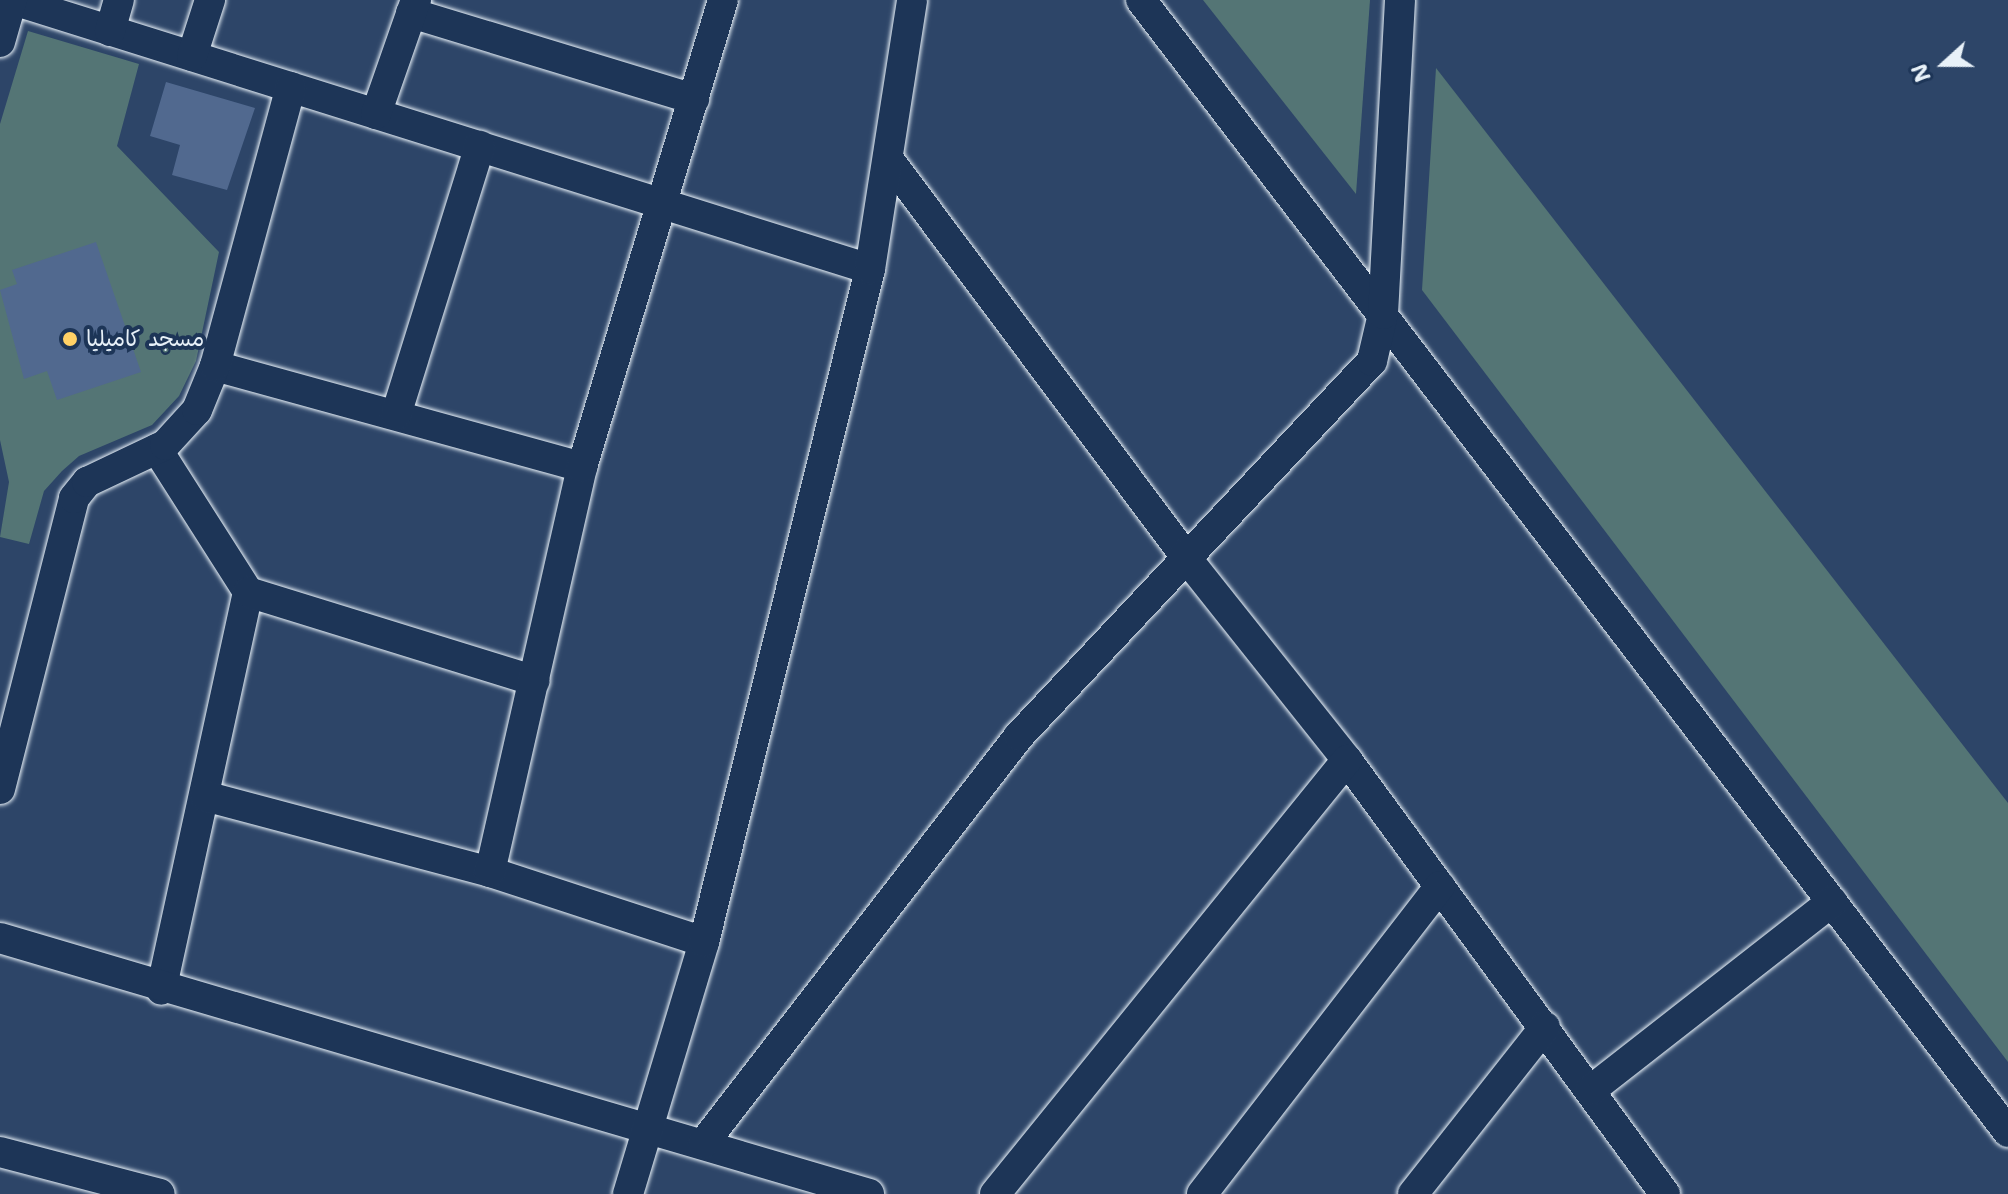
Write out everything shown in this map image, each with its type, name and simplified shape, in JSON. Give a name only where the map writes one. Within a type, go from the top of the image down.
[{"type":"street","points":[[0,42],[12,0],[870,269]]},
{"type":"street","points":[[110,31],[119,0]]},
{"type":"street","points":[[192,56],[210,0]]},
{"type":"street","points":[[490,872],[582,467],[665,204],[723,0]]},
{"type":"street","points":[[628,1194],[704,942],[870,269],[912,0]]},
{"type":"street","points":[[1141,0],[2008,1132]]},
{"type":"street","points":[[703,1144],[1019,736],[1184,555],[1372,361],[1383,314],[1400,0]]},
{"type":"street","points":[[376,114],[413,7],[694,99]]},
{"type":"street","points":[[0,789],[74,498],[87,482],[157,449],[197,410],[215,366],[291,87]]},
{"type":"street","points":[[396,415],[480,146]]},
{"type":"street","points":[[889,160],[1184,555],[1347,760],[1665,1194]]},
{"type":"street","points":[[215,366],[582,467]]},
{"type":"street","points":[[157,449],[248,592],[535,681]]},
{"type":"street","points":[[161,990],[248,592]]},
{"type":"street","points":[[995,1194],[1347,760]]},
{"type":"street","points":[[205,796],[490,872],[704,942]]},
{"type":"street","points":[[1202,1194],[1440,886]]},
{"type":"street","points":[[1591,1090],[1832,902]]},
{"type":"street","points":[[0,938],[161,990],[869,1194]]},
{"type":"street","points":[[1413,1194],[1545,1027]]},
{"type":"street","points":[[0,1152],[160,1194]]},
{"type":"green space","points":[[1203,0],[1370,0],[1356,194]]},
{"type":"green space","points":[[28,31],[139,64],[117,146],[219,252],[196,361],[179,396],[152,425],[79,456],[62,471],[44,491],[29,544],[0,537],[9,482],[0,440],[0,124]]},
{"type":"green space","points":[[1436,68],[2008,803],[2008,1062],[1422,290]]},
{"type":"building","points":[[166,82],[255,108],[227,190],[172,175],[180,145],[150,136]]},
{"type":"building","name":"مسجد كاميليا","points":[[96,242],[141,372],[57,400],[47,371],[24,379],[0,290],[17,284],[12,270]]},
{"type":"place","name":"مسجد كاميليا","points":[[70,339]]}]
